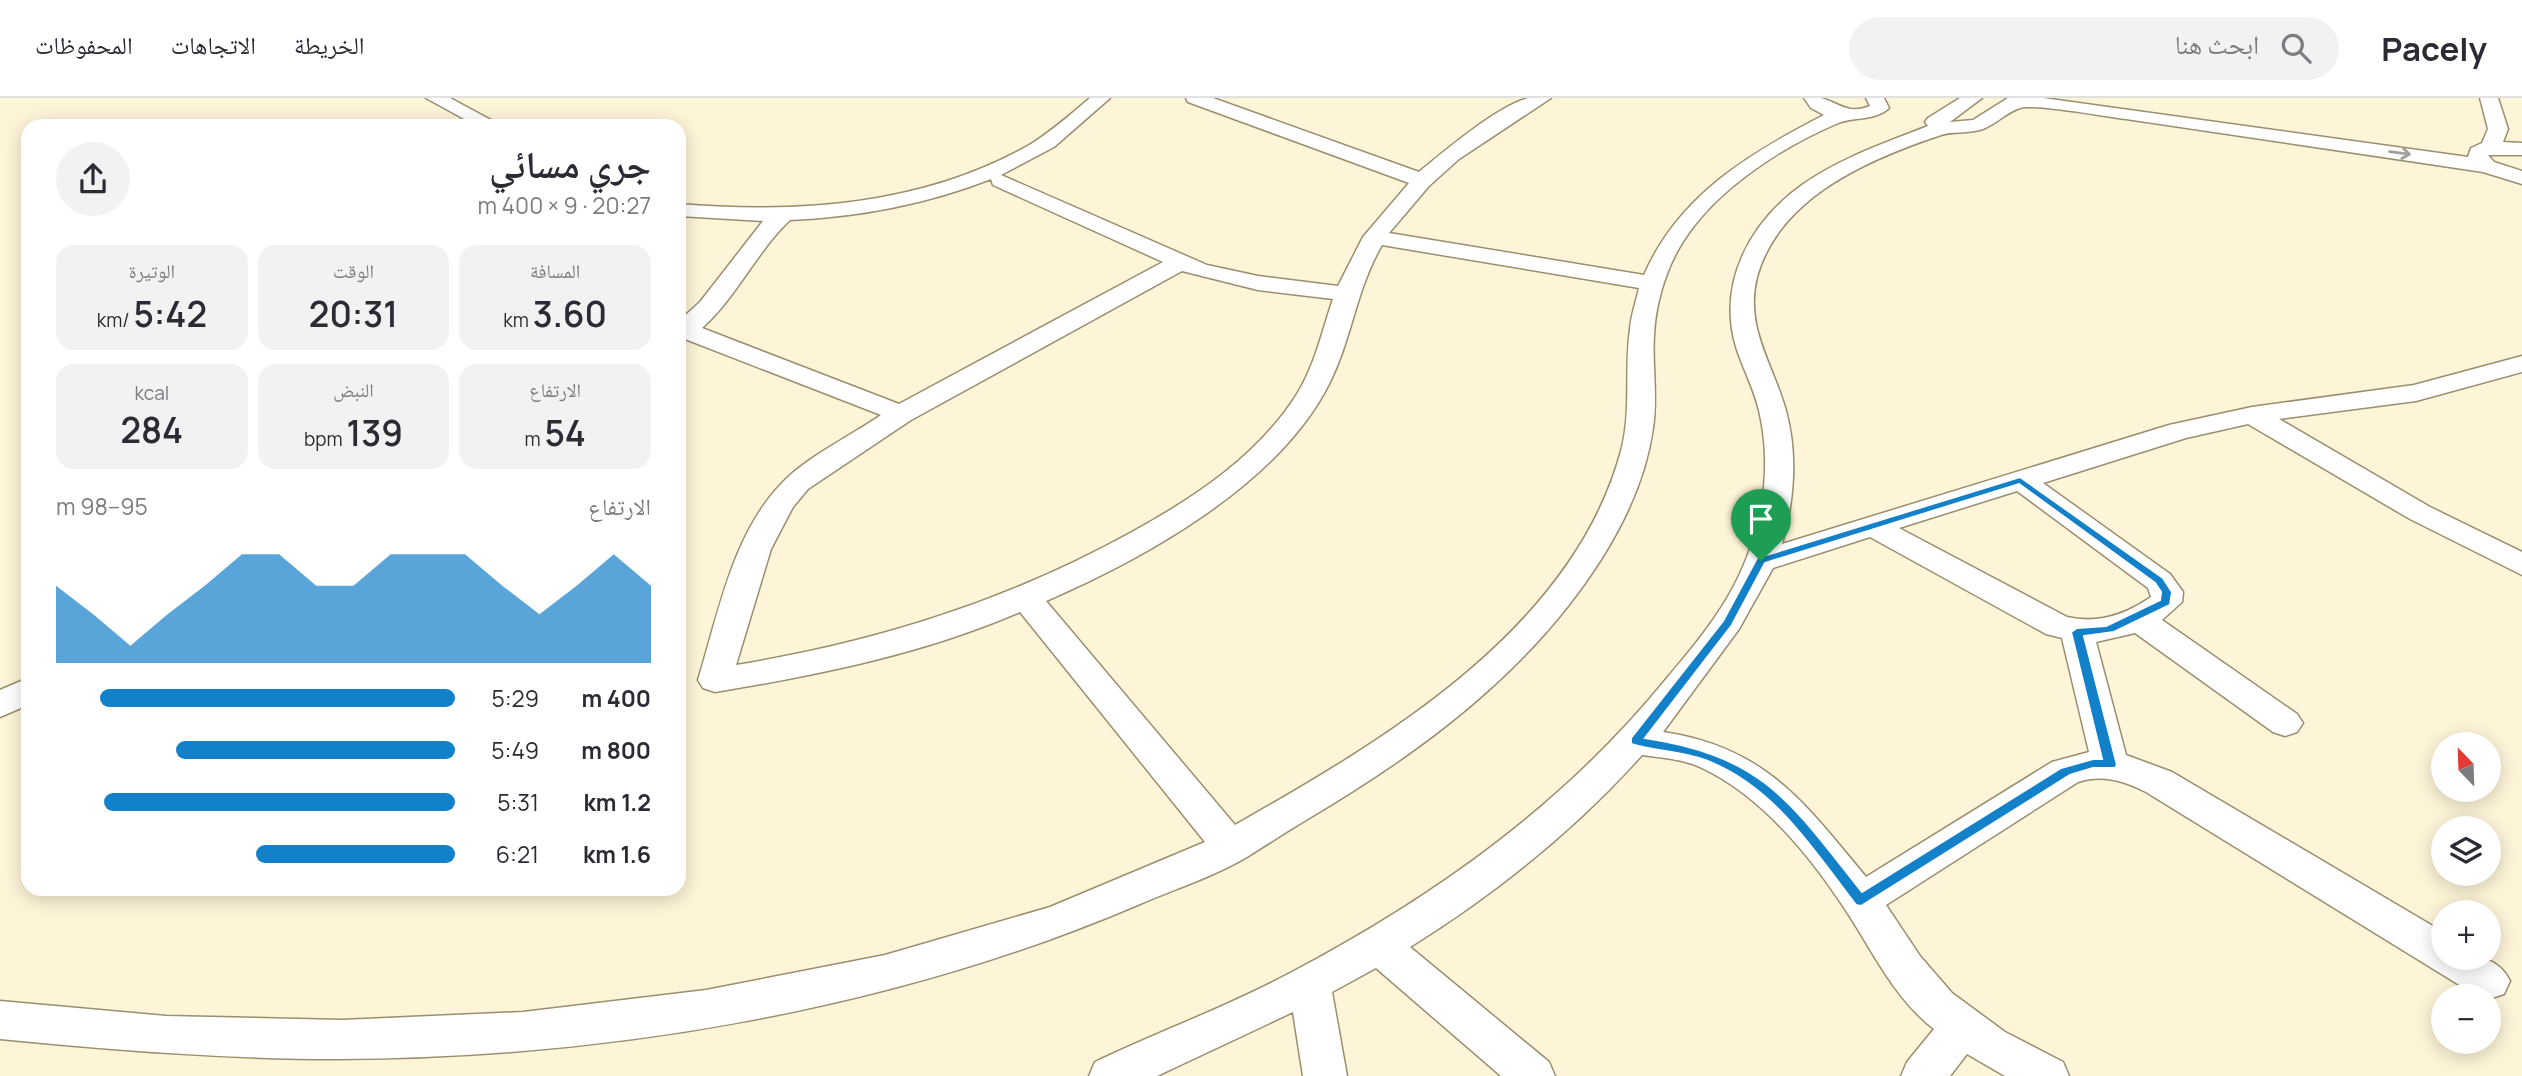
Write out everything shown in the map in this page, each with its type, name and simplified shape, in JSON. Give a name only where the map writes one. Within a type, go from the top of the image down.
[{"type":"street","points":[[435,98],[478,119]]},
{"type":"street","points":[[686,211],[723,215],[782,216],[855,207],[916,195],[973,179],[1039,148],[1101,98]]},
{"type":"street","points":[[762,231],[888,214],[958,196],[1000,181],[1060,151],[1123,98]]},
{"type":"street","points":[[1195,98],[1423,181]]},
{"type":"street","points":[[1179,263],[901,414],[813,471],[773,509],[759,538],[715,680],[873,650],[927,636],[1027,600],[1100,564],[1180,517],[1260,456],[1311,392],[1334,340],[1346,294],[1374,236],[1423,181],[1480,134],[1542,98]]},
{"type":"street","points":[[1933,131],[1936,120],[1973,98]]},
{"type":"street","points":[[2108,98],[2487,154],[2522,178]]},
{"type":"street","points":[[2487,154],[2498,129],[2489,98]]},
{"type":"street","points":[[1111,1076],[1309,984],[1378,945],[1487,873],[1540,831],[1636,741],[1728,622],[1761,561],[1778,502],[1779,445],[1768,393],[1742,323],[1741,301],[1749,262],[1767,229],[1803,194],[1841,171],[1933,131],[1962,129],[1989,118],[2018,100],[2487,154],[2522,149]]},
{"type":"street","points":[[0,1020],[162,1048],[324,1059],[409,1058],[578,1045],[740,1018],[915,974],[1063,925],[1136,895],[1232,848],[1327,794],[1434,718],[1521,638],[1579,567],[1615,505],[1638,440],[1642,409],[1643,326],[1652,283],[1670,243],[1685,222],[1722,184],[1777,146],[1850,106],[1933,131]]},
{"type":"street","points":[[1000,181],[1179,263],[1239,280],[1346,294]]},
{"type":"street","points":[[686,328],[707,312],[762,231],[782,216]]},
{"type":"street","points":[[1374,236],[1652,283]]},
{"type":"street","points":[[686,333],[901,414]]},
{"type":"street","points":[[1761,561],[2179,431],[2252,415],[2416,393],[2522,364]]},
{"type":"street","points":[[2252,415],[2420,513],[2522,565]]},
{"type":"street","points":[[1872,526],[2049,622],[2077,632],[2095,633],[2137,618],[2166,602],[2166,592],[2159,581],[2020,480]]},
{"type":"street","points":[[1027,600],[1232,848]]},
{"type":"street","points":[[2137,618],[2285,723]]},
{"type":"street","points":[[2077,632],[2110,765]]},
{"type":"street","points":[[0,705],[21,694]]},
{"type":"street","points":[[1636,741],[1689,749],[1717,759],[1768,790],[1788,810],[1861,900],[1913,978],[1937,1006],[1990,1046],[2047,1076]]},
{"type":"street","points":[[1861,900],[2065,772],[2093,764],[2110,765],[2127,768],[2159,782],[2431,946]]},
{"type":"street","points":[[1378,945],[1533,1076]]},
{"type":"street","points":[[2471,970],[2489,981]]},
{"type":"street","points":[[1309,984],[1325,1076]]},
{"type":"street","points":[[1923,1076],[1962,1027]]},
{"type":"route","points":[[2020,480],[2159,581],[2166,592],[2166,602],[2157,609],[2110,630],[2077,632],[2110,765],[2078,766],[2065,772],[1861,900],[1788,810],[1768,790],[1717,759],[1689,749],[1636,741],[1728,622],[1761,561],[2020,480]]}]
